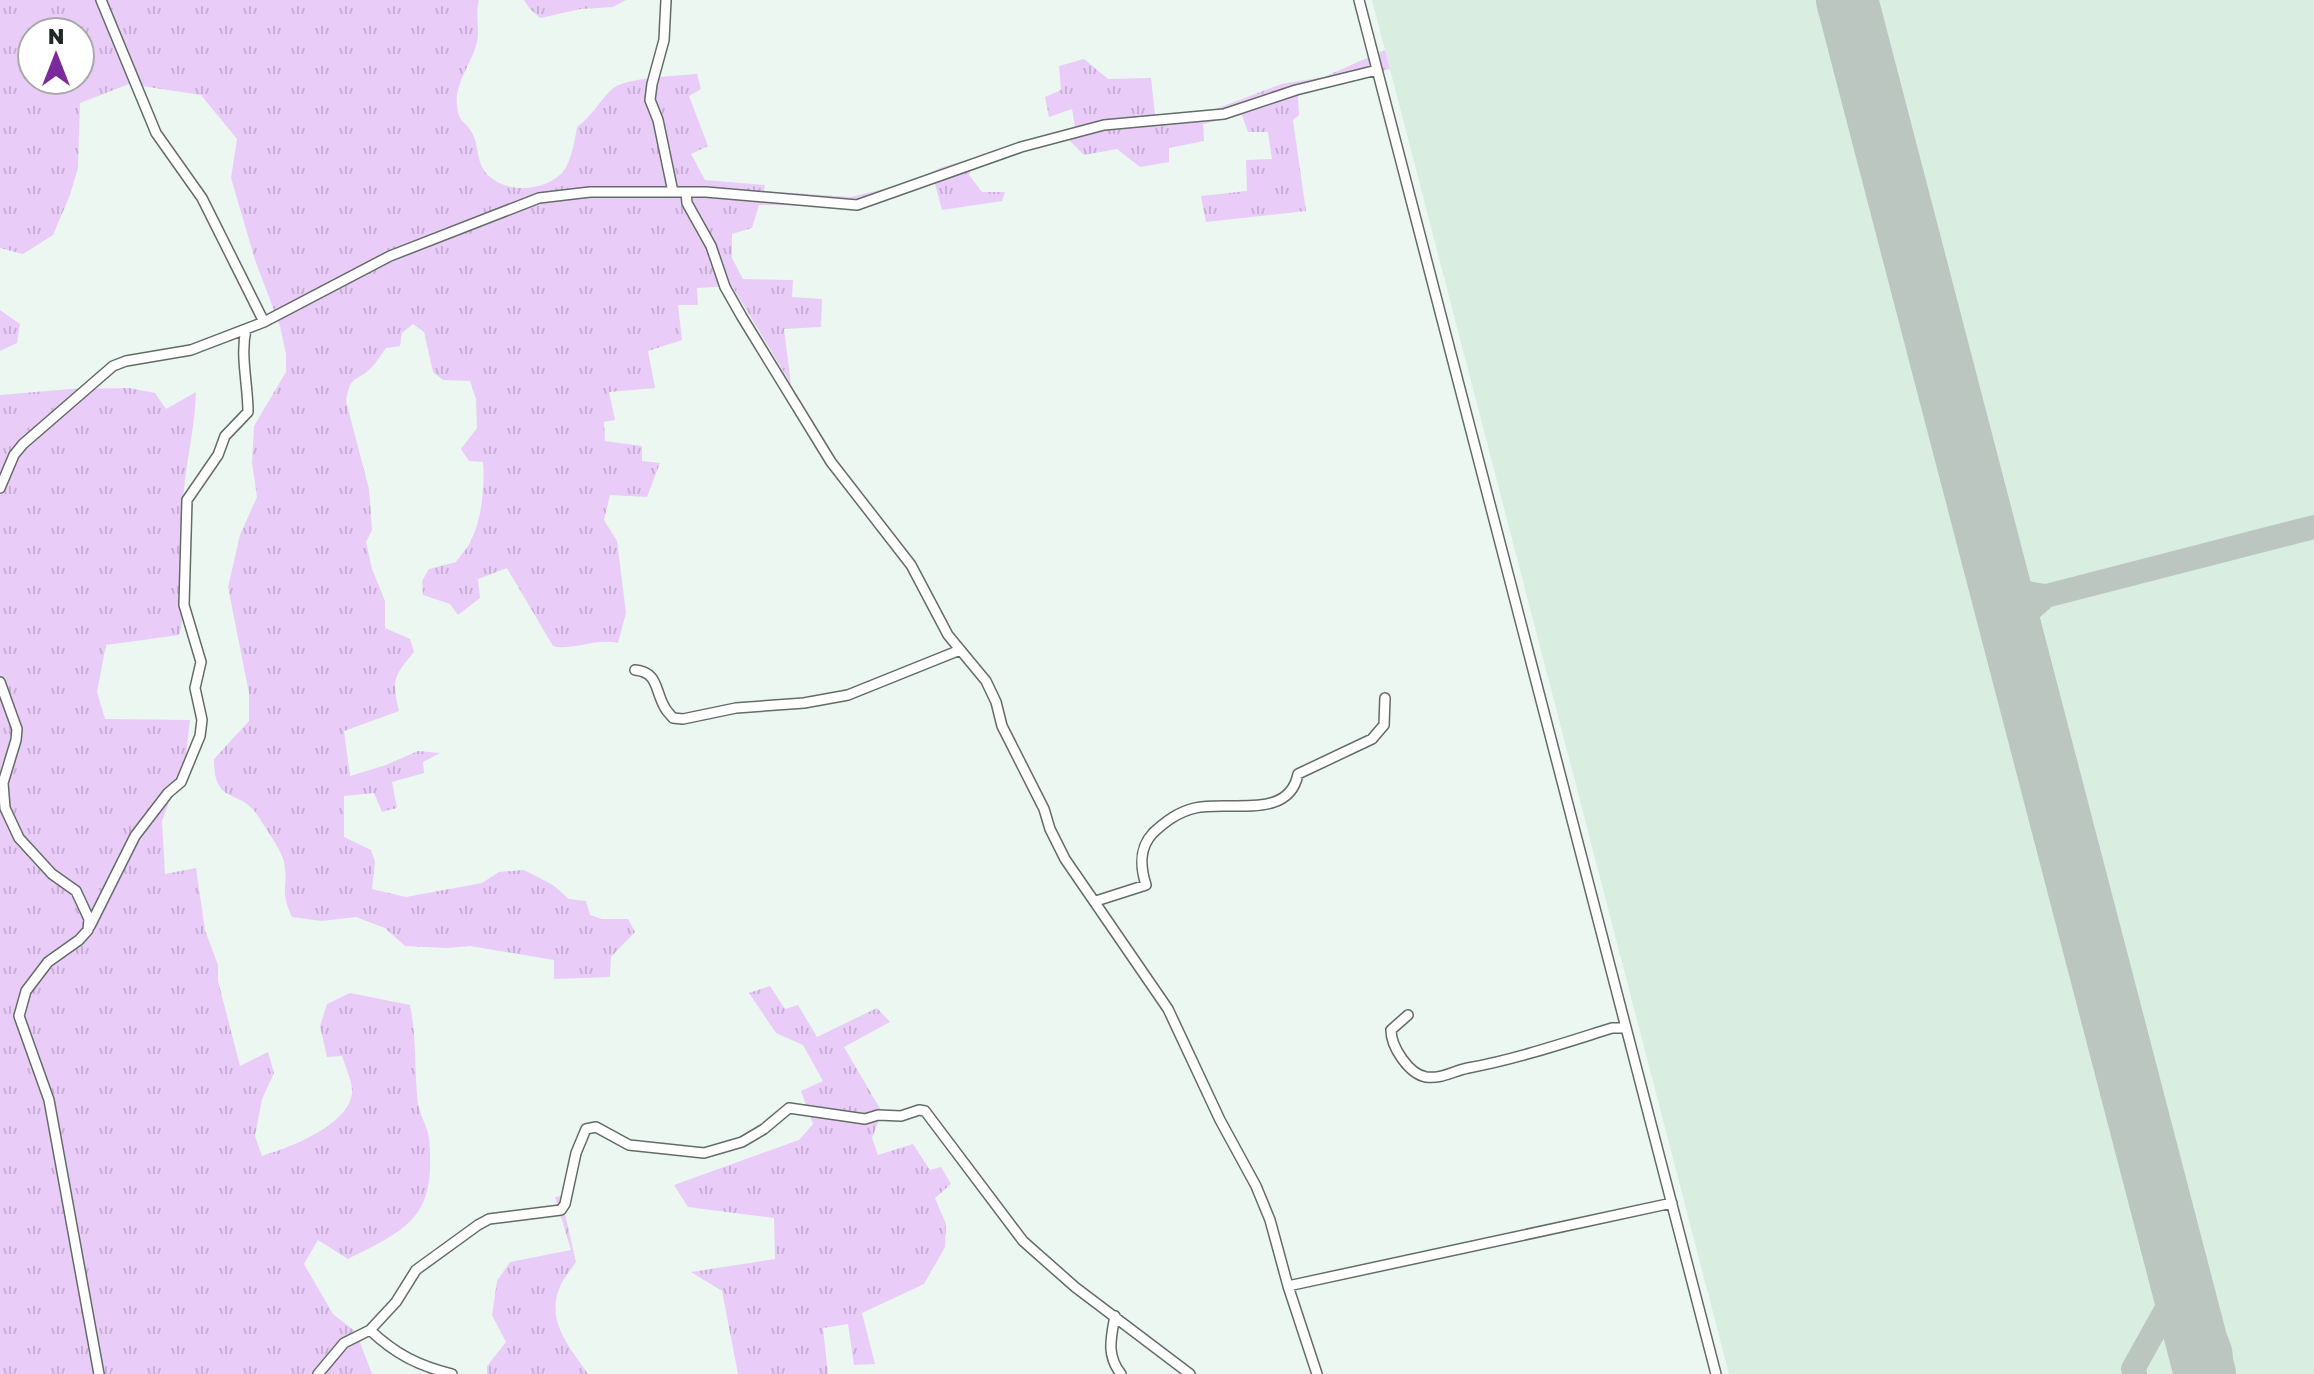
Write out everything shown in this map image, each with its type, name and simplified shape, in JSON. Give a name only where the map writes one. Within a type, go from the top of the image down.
[{"type":"street","points":[[101,0],[156,133],[202,198],[264,322]]},
{"type":"street","points":[[666,0],[664,40],[650,100],[658,120],[673,192]]},
{"type":"street","points":[[1359,0],[1716,1374]]},
{"type":"street","points":[[0,488],[14,455],[23,444],[113,366],[191,350],[264,322],[390,256],[533,200],[590,192],[686,192],[857,205],[1021,147],[1111,124],[1232,112],[1296,90],[1377,70]]},
{"type":"street","points":[[686,192],[687,203],[711,246],[725,287],[742,317],[831,462],[911,565],[948,635],[986,681],[1002,726],[1044,809],[1065,859],[1168,1009],[1270,1220],[1317,1374]]},
{"type":"street","points":[[99,1374],[49,1100],[19,1016],[26,991],[48,962],[88,930],[135,836],[168,793],[181,782],[200,736],[202,720],[195,688],[201,662],[184,605],[187,500],[218,455],[225,436],[248,412],[244,357],[246,329]]},
{"type":"street","points":[[635,670],[649,674],[657,685],[663,706],[673,718],[683,719],[736,708],[804,703],[848,695],[960,650]]},
{"type":"street","points":[[0,682],[17,729],[3,783],[5,808],[19,838],[52,874],[81,897],[89,919],[88,930]]},
{"type":"street","points":[[1096,901],[1146,885],[1141,868],[1142,851],[1149,837],[1166,820],[1198,807],[1266,805],[1286,795],[1296,785],[1298,774],[1372,739],[1384,725],[1385,698]]},
{"type":"street","points":[[1408,1015],[1391,1030],[1392,1040],[1412,1072],[1438,1078],[1467,1068],[1493,1065],[1612,1028],[1625,1028]]},
{"type":"street","points":[[318,1374],[344,1343],[370,1330],[396,1302],[416,1270],[478,1225],[489,1219],[561,1210],[576,1153],[586,1129],[596,1127],[632,1146],[706,1152],[742,1142],[789,1108],[865,1119],[925,1111],[1021,1239],[1075,1287],[1190,1374]]},
{"type":"street","points":[[1288,1286],[1672,1203]]},
{"type":"street","points":[[1115,1316],[1110,1355],[1121,1374]]},
{"type":"street","points":[[370,1330],[419,1370],[452,1374]]},
{"type":"shaded area","points":[[1372,0],[2314,0],[2314,1374],[1729,1374]]},
{"type":"green space","points":[[0,0],[479,0],[477,42],[458,90],[458,112],[474,136],[485,171],[497,182],[516,188],[546,184],[562,173],[574,145],[577,127],[611,90],[627,82],[651,78],[697,74],[701,89],[689,96],[708,146],[691,154],[705,180],[765,185],[764,191],[851,197],[912,182],[940,168],[1075,127],[1072,109],[1049,117],[1045,97],[1061,90],[1059,66],[1084,59],[1108,79],[1151,78],[1155,115],[1216,109],[1281,84],[1324,77],[1385,50],[1390,69],[1298,96],[1299,115],[1293,120],[1306,211],[1206,222],[1201,196],[1247,191],[1246,160],[1272,159],[1268,132],[1248,132],[1242,115],[1203,124],[1204,141],[1169,148],[1169,162],[1140,167],[1117,149],[1084,155],[1066,137],[970,167],[969,175],[982,192],[1005,192],[1002,201],[942,210],[934,180],[858,206],[759,205],[752,228],[732,234],[732,258],[743,279],[793,280],[792,297],[822,299],[821,327],[784,329],[791,384],[732,286],[697,288],[698,305],[678,305],[682,340],[648,351],[655,388],[609,392],[615,420],[604,422],[605,441],[642,446],[642,461],[660,463],[647,497],[610,495],[604,520],[617,541],[626,613],[618,643],[553,646],[507,568],[478,579],[480,598],[458,615],[450,604],[423,595],[422,581],[429,569],[456,562],[475,532],[483,491],[483,462],[469,461],[461,449],[477,428],[476,399],[470,381],[443,380],[433,372],[424,332],[413,324],[402,333],[400,346],[386,348],[372,368],[354,380],[346,401],[369,489],[372,530],[366,542],[372,569],[385,601],[385,628],[410,639],[414,652],[396,679],[399,711],[344,731],[350,776],[418,751],[440,753],[423,762],[424,773],[392,782],[397,808],[382,812],[374,793],[344,796],[344,837],[371,850],[375,862],[372,889],[406,897],[482,883],[499,872],[524,870],[553,885],[569,899],[586,901],[590,915],[602,919],[628,919],[635,932],[611,957],[610,977],[554,979],[554,960],[470,946],[405,946],[385,928],[356,917],[322,921],[292,917],[285,894],[283,857],[249,805],[228,794],[218,784],[214,759],[249,721],[249,693],[228,587],[240,535],[257,497],[252,463],[254,426],[286,372],[286,354],[280,326],[255,260],[231,178],[237,139],[201,95],[129,84],[80,103],[78,168],[70,195],[53,235],[23,254],[0,248]]},
{"type":"green space","points":[[524,0],[626,0],[613,7],[581,9],[540,18]]},
{"type":"green space","points":[[0,310],[20,324],[17,343],[0,351]]},
{"type":"green space","points":[[129,388],[155,393],[166,409],[196,392],[182,519],[182,624],[179,635],[106,645],[97,692],[105,719],[190,720],[186,755],[162,821],[165,874],[196,868],[205,930],[218,965],[218,981],[240,1066],[268,1052],[274,1073],[262,1099],[255,1136],[262,1156],[316,1134],[348,1105],[352,1089],[342,1056],[327,1057],[320,1026],[327,1004],[350,993],[410,1005],[418,1104],[429,1139],[430,1165],[423,1203],[403,1228],[370,1248],[348,1259],[318,1240],[304,1264],[333,1314],[356,1332],[372,1374],[0,1374],[0,395]]},
{"type":"green space","points":[[770,986],[785,1009],[798,1005],[817,1037],[877,1008],[890,1022],[844,1047],[882,1112],[872,1138],[878,1155],[913,1144],[930,1170],[941,1167],[951,1184],[935,1198],[946,1224],[945,1247],[924,1284],[862,1313],[875,1364],[854,1365],[848,1324],[823,1328],[828,1374],[738,1374],[722,1291],[691,1272],[775,1259],[774,1218],[688,1207],[674,1185],[799,1140],[813,1124],[801,1091],[823,1081],[803,1045],[776,1033],[749,993]]},
{"type":"green space","points":[[561,1196],[576,1262],[560,1286],[556,1313],[562,1334],[588,1374],[487,1374],[487,1366],[506,1342],[492,1315],[497,1281],[510,1262],[571,1250],[555,1197]]},
{"type":"taxiway","points":[[1849,6],[1850,0]]},
{"type":"taxiway","points":[[2011,634],[2024,615],[2046,596],[2314,527]]},
{"type":"taxiway","points":[[1996,579],[2020,592],[2046,596]]},
{"type":"taxiway","points":[[2135,1374],[2133,1369],[2177,1290],[2180,1276]]},
{"type":"taxiway","points":[[2190,1313],[2216,1339],[2221,1356],[2217,1374]]},
{"type":"runway","points":[[1847,0],[2205,1374]]}]
